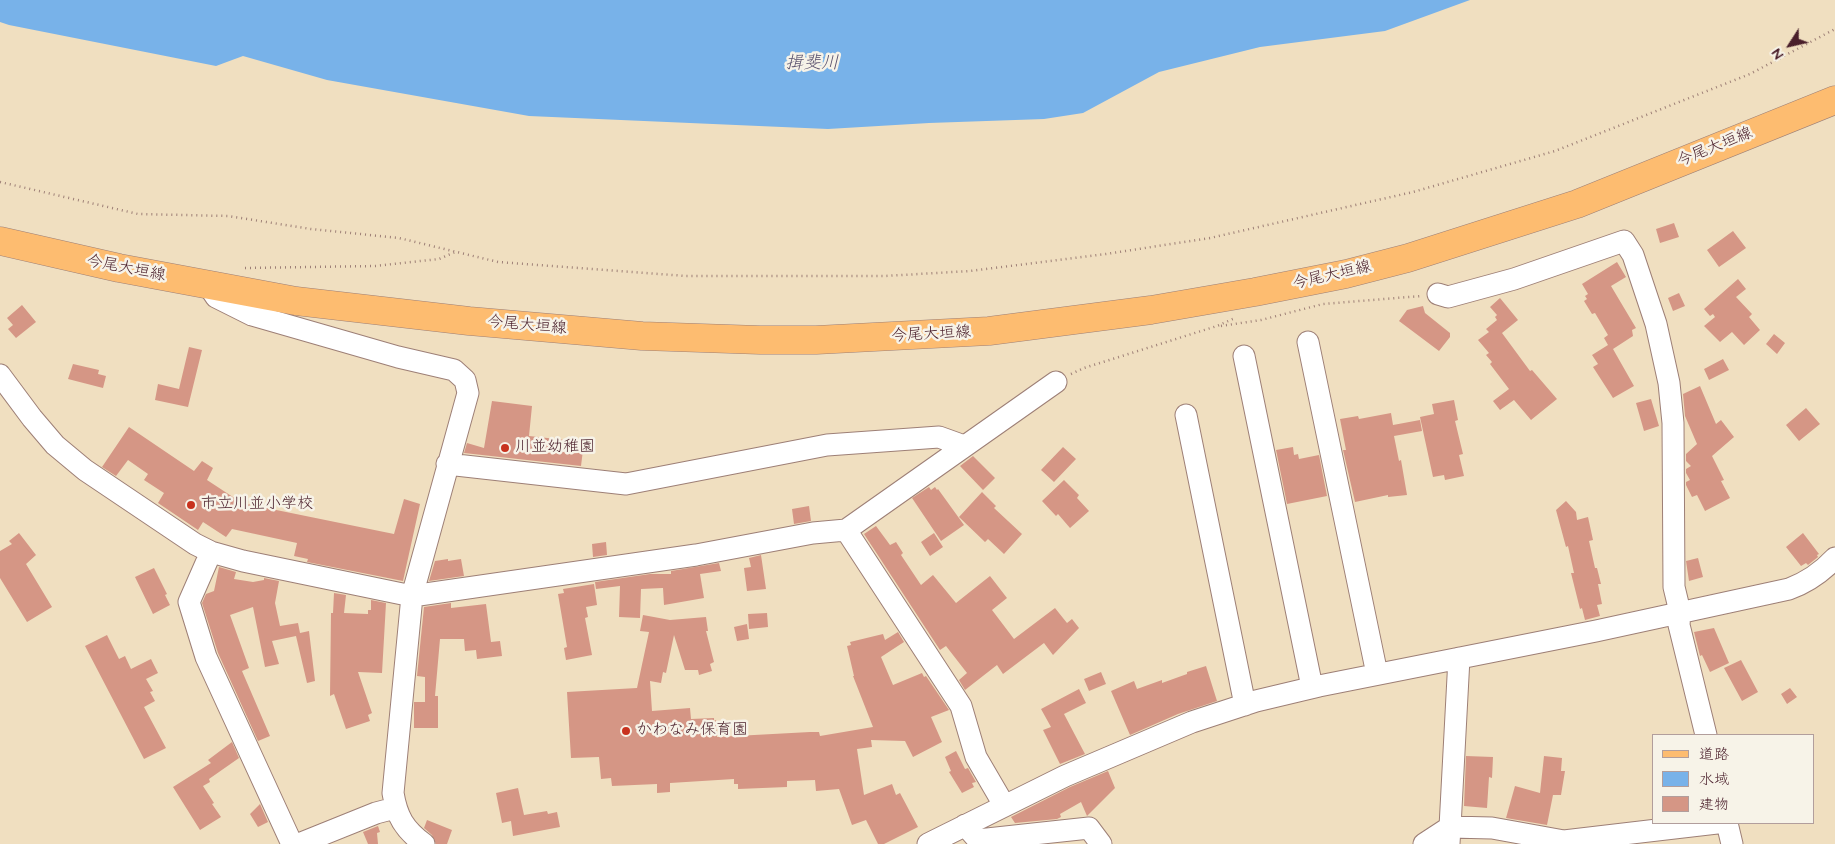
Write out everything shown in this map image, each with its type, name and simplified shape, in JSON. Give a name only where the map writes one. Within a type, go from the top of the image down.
[{"type":"main road","name":"今尾大垣線","points":[[0,241],[119,268],[296,301],[469,321],[642,336],[816,340],[989,331],[1141,312],[1346,274],[1408,258],[1577,204],[1835,100]]},
{"type":"street","points":[[1438,294],[1448,297],[1514,279],[1624,241],[1633,255],[1656,324],[1669,383],[1673,423],[1674,587],[1680,612],[1679,625],[1706,734]]},
{"type":"street","points":[[208,285],[216,298],[252,315],[454,370],[465,380],[468,393],[412,596],[393,793],[395,808],[401,823],[424,844]]},
{"type":"street","points":[[1308,342],[1377,674]]},
{"type":"street","points":[[1244,356],[1312,687]]},
{"type":"street","points":[[0,375],[55,445],[77,464],[195,544],[211,552],[243,561],[412,596],[696,555],[813,533],[846,530],[1056,382]]},
{"type":"street","points":[[1186,415],[1245,705]]},
{"type":"street","points":[[447,464],[626,484],[827,445],[939,436],[964,446]]},
{"type":"street","points":[[846,530],[961,706],[976,757],[1004,805]]},
{"type":"street","points":[[211,552],[189,602],[206,657],[292,844]]},
{"type":"street","points":[[936,842],[1004,805],[1065,776],[1192,722],[1245,705],[1312,687],[1596,631],[1789,589],[1806,582],[1835,559]]},
{"type":"street","points":[[1449,835],[1459,658]]},
{"type":"street","points":[[299,844],[395,808]]},
{"type":"street","points":[[1424,844],[1449,835],[1492,828],[1564,841],[1708,824]]},
{"type":"street","points":[[1727,824],[1732,844]]},
{"type":"street","points":[[966,825],[978,840],[1018,840],[1089,828],[1100,844]]},
{"type":"path","points":[[0,182],[138,214],[228,216],[311,229],[399,238],[498,262],[686,276],[886,276],[970,271],[1106,254],[1210,238],[1412,192],[1555,151],[1750,74],[1835,29]]},
{"type":"path","points":[[237,268],[375,266],[439,259],[456,252]]},
{"type":"path","points":[[1217,326],[1261,320],[1323,304],[1438,294]]},
{"type":"path","points":[[1056,382],[1084,368],[1217,326],[1241,315]]},
{"type":"water","name":"揖斐川","points":[[0,0],[1470,0],[1385,31],[1260,47],[1159,72],[1083,113],[1044,119],[828,129],[529,116],[327,80],[243,56],[216,66],[9,25],[0,22]]},
{"type":"building","points":[[1674,223],[1679,237],[1660,243],[1656,229]]},
{"type":"building","points":[[1733,231],[1746,248],[1719,267],[1707,250]]},
{"type":"building","points":[[1617,262],[1626,277],[1611,286],[1636,328],[1632,330],[1633,336],[1613,349],[1634,386],[1613,398],[1593,367],[1598,364],[1592,355],[1608,345],[1604,338],[1608,335],[1595,313],[1592,314],[1584,301],[1587,299],[1585,296],[1588,294],[1582,284]]},
{"type":"building","points":[[1738,279],[1746,289],[1736,297],[1752,314],[1749,317],[1760,330],[1744,345],[1732,332],[1720,342],[1704,326],[1715,317],[1713,314],[1710,316],[1704,309]]},
{"type":"building","points":[[1679,293],[1685,306],[1673,311],[1668,298]]},
{"type":"building","points":[[1500,298],[1518,320],[1502,333],[1530,371],[1532,370],[1557,399],[1531,420],[1514,400],[1500,410],[1493,401],[1509,389],[1490,364],[1492,362],[1486,355],[1489,353],[1478,340],[1489,332],[1486,329],[1497,320],[1495,317],[1497,315],[1490,307]]},
{"type":"building","points":[[22,305],[36,322],[16,338],[8,329],[13,325],[7,318]]},
{"type":"building","points":[[1423,306],[1425,313],[1450,333],[1450,337],[1439,351],[1399,321],[1407,310]]},
{"type":"building","points":[[1774,334],[1785,343],[1777,354],[1766,344]]},
{"type":"building","points":[[189,347],[202,350],[188,407],[155,400],[158,384],[179,389]]},
{"type":"building","points":[[1723,359],[1729,370],[1709,380],[1704,369]]},
{"type":"building","points":[[73,364],[99,370],[98,374],[106,376],[103,388],[68,379]]},
{"type":"building","points":[[1700,386],[1716,424],[1721,420],[1734,437],[1712,456],[1724,480],[1721,481],[1730,498],[1705,511],[1697,495],[1692,497],[1686,485],[1686,482],[1690,480],[1686,469],[1691,466],[1686,461],[1686,454],[1697,444],[1685,416],[1683,394]]},
{"type":"building","points":[[1651,399],[1659,426],[1644,431],[1636,403]]},
{"type":"building","points":[[1454,400],[1458,420],[1455,421],[1463,454],[1459,455],[1464,476],[1445,480],[1444,475],[1433,477],[1420,417],[1434,414],[1432,404]]},
{"type":"building","points":[[492,401],[532,406],[529,436],[584,442],[581,466],[464,453],[467,443],[484,448]]},
{"type":"building","points":[[1806,408],[1820,424],[1799,441],[1786,425]]},
{"type":"building","points":[[1391,413],[1393,425],[1420,420],[1422,431],[1394,436],[1399,461],[1401,460],[1407,495],[1388,497],[1388,495],[1355,502],[1343,450],[1346,450],[1340,419],[1358,416],[1359,419]]},
{"type":"building","points":[[129,427],[194,471],[202,461],[213,468],[207,480],[242,503],[394,534],[404,499],[420,504],[403,581],[307,562],[308,559],[294,556],[297,543],[232,529],[226,537],[203,522],[198,530],[158,503],[164,493],[144,480],[148,474],[128,460],[116,476],[102,467]]},
{"type":"building","points":[[1063,447],[1076,459],[1054,482],[1041,470]]},
{"type":"building","points":[[1293,447],[1294,455],[1298,454],[1299,459],[1319,455],[1327,496],[1287,504],[1276,450]]},
{"type":"building","points":[[973,456],[995,478],[983,490],[960,466]]},
{"type":"building","points":[[1064,480],[1079,495],[1077,498],[1089,511],[1070,528],[1058,514],[1056,516],[1042,501]]},
{"type":"building","points":[[929,487],[931,490],[935,487],[938,489],[964,525],[941,541],[912,498]]},
{"type":"building","points":[[982,492],[996,506],[994,508],[1022,534],[1004,554],[988,539],[985,542],[959,517]]},
{"type":"building","points":[[1566,501],[1576,512],[1577,520],[1588,517],[1593,540],[1589,541],[1601,584],[1598,584],[1602,604],[1597,605],[1600,616],[1585,620],[1582,608],[1580,609],[1571,573],[1574,573],[1568,546],[1566,547],[1556,510]]},
{"type":"building","points":[[809,506],[811,521],[794,524],[792,509]]},
{"type":"building","points":[[876,526],[890,545],[896,542],[903,553],[901,555],[921,585],[933,575],[956,603],[990,576],[1007,598],[992,610],[1014,639],[1055,608],[1067,623],[1072,619],[1079,628],[1053,655],[1044,643],[1003,674],[997,665],[965,690],[959,680],[967,673],[946,646],[940,650],[864,534]]},
{"type":"building","points":[[19,533],[36,555],[26,564],[52,607],[27,622],[0,578],[0,551],[12,544],[9,541]]},
{"type":"building","points":[[934,533],[943,547],[930,556],[921,542]]},
{"type":"building","points":[[1803,533],[1819,554],[1808,565],[1806,563],[1801,566],[1786,547]]},
{"type":"building","points":[[606,542],[607,555],[593,557],[592,544]]},
{"type":"building","points":[[761,555],[766,589],[747,591],[744,568],[751,567],[749,558]]},
{"type":"building","points":[[1698,558],[1703,577],[1689,581],[1686,561]]},
{"type":"building","points":[[448,559],[448,561],[461,559],[464,576],[429,581],[435,561]]},
{"type":"building","points":[[719,563],[721,571],[700,574],[704,598],[664,605],[663,588],[641,589],[640,618],[619,617],[620,586],[596,589],[595,582],[650,574],[671,574],[671,571]]},
{"type":"building","points":[[219,567],[236,572],[234,579],[253,582],[264,580],[264,578],[279,581],[275,603],[280,626],[298,623],[300,633],[309,631],[315,681],[307,683],[296,636],[272,641],[279,664],[265,667],[253,607],[230,615],[249,668],[242,671],[270,736],[258,741],[218,653],[202,603],[206,594],[214,591]]},
{"type":"building","points":[[154,568],[167,594],[165,595],[170,605],[153,614],[135,577]]},
{"type":"building","points":[[594,584],[597,605],[586,607],[588,617],[585,618],[592,655],[566,660],[564,648],[567,647],[558,594],[564,593],[563,589]]},
{"type":"building","points":[[334,593],[346,595],[344,613],[368,614],[368,610],[371,610],[371,600],[386,603],[382,673],[358,672],[372,713],[368,715],[370,721],[346,729],[334,694],[330,696],[331,613],[333,613]]},
{"type":"building","points":[[451,603],[451,608],[486,604],[491,642],[500,641],[502,656],[477,659],[476,650],[465,651],[464,639],[440,639],[435,696],[438,696],[438,728],[414,728],[414,702],[425,702],[425,677],[417,676],[424,607]]},
{"type":"building","points":[[767,613],[768,627],[749,629],[748,614]]},
{"type":"building","points":[[643,615],[670,620],[706,617],[708,631],[706,631],[714,662],[710,664],[712,671],[699,675],[698,670],[685,670],[674,635],[666,673],[663,672],[661,683],[650,681],[652,711],[690,708],[691,719],[714,718],[714,721],[716,720],[717,737],[810,732],[819,732],[820,736],[873,727],[853,676],[847,646],[851,645],[850,642],[883,634],[885,640],[898,632],[904,642],[881,657],[893,685],[922,673],[924,677],[926,676],[949,710],[931,717],[942,742],[913,757],[905,741],[871,740],[872,747],[857,749],[864,795],[892,784],[896,795],[900,793],[918,827],[884,844],[878,844],[866,820],[852,825],[839,789],[816,791],[815,780],[787,781],[787,787],[738,789],[738,784],[734,784],[734,779],[670,783],[670,792],[657,793],[657,784],[612,786],[611,778],[601,779],[599,757],[571,758],[567,692],[637,688],[649,632],[640,631]]},
{"type":"building","points":[[747,624],[749,639],[737,641],[734,627]]},
{"type":"building","points":[[1714,628],[1729,663],[1710,672],[1702,655],[1700,656],[1694,632]]},
{"type":"building","points":[[107,635],[119,659],[125,656],[131,669],[151,659],[158,673],[146,679],[153,691],[150,692],[155,701],[144,707],[166,748],[144,759],[85,646]]},
{"type":"building","points":[[1741,660],[1758,692],[1742,701],[1724,668]]},
{"type":"building","points":[[1206,666],[1217,701],[1178,714],[1130,735],[1111,691],[1134,681],[1137,689],[1162,680],[1162,683]]},
{"type":"building","points":[[1101,672],[1106,684],[1089,691],[1084,679]]},
{"type":"building","points":[[1790,688],[1797,697],[1787,704],[1781,694]]},
{"type":"building","points":[[1079,689],[1086,703],[1064,714],[1085,754],[1060,764],[1043,730],[1051,727],[1041,709]]},
{"type":"building","points":[[232,742],[239,758],[209,779],[210,782],[203,786],[221,817],[200,830],[173,787],[211,763],[208,760]]},
{"type":"building","points":[[956,751],[965,769],[968,768],[976,782],[972,783],[974,787],[962,793],[949,772],[951,771],[945,757]]},
{"type":"building","points":[[1466,756],[1493,757],[1492,778],[1489,777],[1487,808],[1464,806]]},
{"type":"building","points":[[1544,756],[1562,758],[1561,771],[1565,771],[1561,795],[1553,795],[1547,825],[1506,818],[1515,786],[1540,793]]},
{"type":"building","points":[[1108,771],[1115,788],[1087,816],[1081,802],[1060,814],[1061,817],[1057,819],[1015,823],[1011,817],[1070,787]]},
{"type":"building","points":[[518,788],[524,815],[547,811],[548,814],[557,812],[560,827],[513,836],[511,821],[502,823],[496,793]]},
{"type":"building","points":[[260,804],[268,822],[258,827],[250,814]]},
{"type":"building","points":[[427,820],[452,830],[447,844],[436,844],[432,835],[424,828]]},
{"type":"building","points":[[378,826],[380,832],[377,833],[378,844],[368,844],[363,832]]},
{"type":"place","name":"川並幼稚園","points":[[505,448]]},
{"type":"place","name":"市立川並小学校","points":[[191,505]]},
{"type":"place","name":"かわなみ保育園","points":[[626,731]]}]
